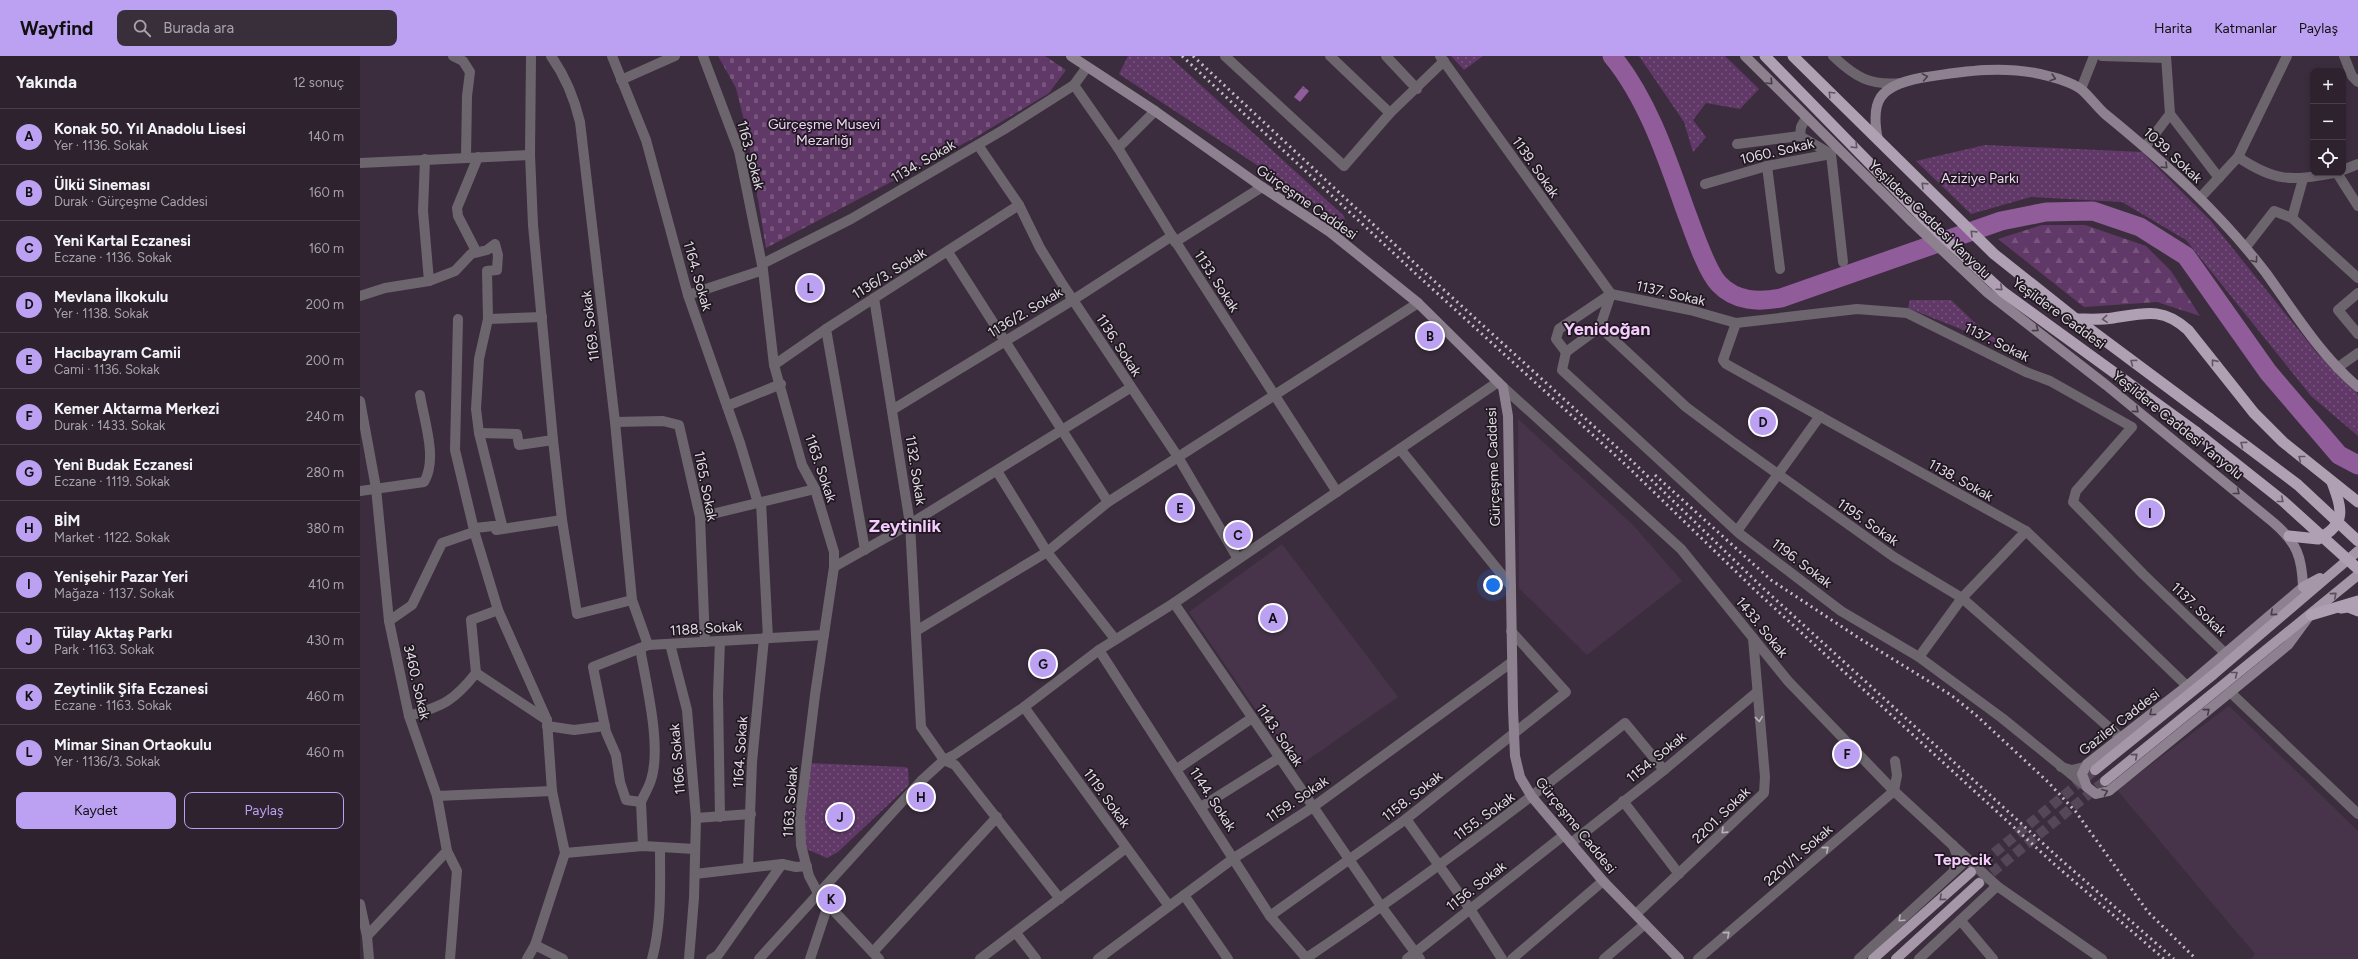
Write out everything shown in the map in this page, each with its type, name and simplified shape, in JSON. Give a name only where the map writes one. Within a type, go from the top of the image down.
[{"type":"highway","name":"Yeşildere Caddesi","points":[[1765,56],[1924,219],[2004,292],[2196,432],[2284,501],[2358,569]]},
{"type":"highway","name":"Yeşildere Caddesi","points":[[1793,56],[1994,254],[2076,319],[2298,485],[2358,541]]},
{"type":"highway","points":[[2076,319],[2112,318],[2155,312],[2168,315],[2179,322],[2188,330],[2254,413],[2288,448],[2358,502]]},
{"type":"highway","points":[[2289,536],[2318,539],[2335,528],[2340,519],[2341,508],[2332,482]]},
{"type":"highway","points":[[2311,615],[2358,601]]},
{"type":"highway","points":[[2332,609],[2348,607],[2358,611]]},
{"type":"main road","name":"Gürçeşme Caddesi","points":[[1071,56],[1155,111],[1262,187],[1330,232],[1418,303],[1500,385],[1508,416],[1514,735],[1515,756],[1520,777],[1532,798],[1603,881],[1679,959]]},
{"type":"main road","name":"Yeşildere Caddesi Yanyolu","points":[[1745,56],[1951,260],[1988,293],[2106,385],[2289,536],[2302,564],[2303,587]]},
{"type":"main road","name":"1039. Sokak","points":[[1881,89],[1901,83],[1936,76],[1999,68],[2052,77],[2081,90],[2097,107],[2145,147],[2200,198],[2246,247],[2337,368],[2357,384]]},
{"type":"main road","points":[[1878,140],[1874,111],[1881,89]]},
{"type":"main road","name":"Gaziler Caddesi","points":[[2095,770],[2214,674],[2358,551]]},
{"type":"main road","points":[[2303,587],[2336,570]]},
{"type":"main road","points":[[2105,781],[2225,682],[2311,615],[2358,574]]},
{"type":"main road","name":"Gaziler Caddesi","points":[[2087,787],[2082,777],[2084,767],[2226,654],[2303,587]]},
{"type":"main road","points":[[2087,787],[2096,794],[2109,791],[2288,646],[2311,615]]},
{"type":"main road","points":[[1873,959],[1973,869]]},
{"type":"main road","points":[[1896,959],[1979,883]]},
{"type":"street","points":[[453,56],[463,61],[470,72],[467,96],[466,158]]},
{"type":"street","points":[[531,56],[530,155],[533,225],[562,520],[577,614],[632,600]]},
{"type":"street","name":"1169. Sokak","points":[[551,56],[565,76],[575,100],[580,122],[616,422],[632,600],[644,646],[654,758],[652,780],[641,802]]},
{"type":"street","name":"1164. Sokak","points":[[612,56],[646,140],[688,295],[759,503],[766,638],[752,762],[748,867]]},
{"type":"street","points":[[621,80],[675,56]]},
{"type":"street","name":"1163. Sokak","points":[[703,56],[739,152],[762,267],[774,365],[781,384],[802,465],[814,489],[834,552],[834,567],[800,818],[801,845],[807,866],[819,895],[876,956]]},
{"type":"street","points":[[1225,56],[1344,166],[1390,113],[1416,88],[1442,58]]},
{"type":"street","points":[[1330,56],[1390,113]]},
{"type":"street","points":[[1386,56],[1416,88]]},
{"type":"street","points":[[1833,56],[1858,76],[1881,89]]},
{"type":"street","points":[[2081,90],[2094,56]]},
{"type":"street","points":[[2102,56],[2166,57],[2170,114],[2219,178]]},
{"type":"street","points":[[2200,198],[2238,157],[2287,56]]},
{"type":"street","points":[[2344,56],[2352,76],[2358,82]]},
{"type":"street","name":"1139. Sokak","points":[[1442,58],[1611,294]]},
{"type":"street","name":"1134. Sokak","points":[[688,295],[762,267],[851,219],[978,145],[1074,85],[1087,67]]},
{"type":"street","name":"1133. Sokak","points":[[1074,85],[1118,148],[1174,239],[1337,492]]},
{"type":"street","points":[[1118,148],[1155,111]]},
{"type":"street","points":[[2145,147],[2170,114]]},
{"type":"street","points":[[1800,136],[1801,127],[1806,118]]},
{"type":"street","name":"1060. Sokak","points":[[1737,144],[1800,136],[1831,154]]},
{"type":"street","name":"1136. Sokak","points":[[978,145],[1019,205],[1040,248],[1073,300],[1130,388],[1178,457],[1238,559]]},
{"type":"street","points":[[1831,154],[1843,262]]},
{"type":"street","name":"1060. Sokak","points":[[1705,184],[1767,166],[1831,154]]},
{"type":"street","points":[[360,163],[530,155]]},
{"type":"street","points":[[475,253],[476,251],[458,216],[457,208],[478,157]]},
{"type":"street","points":[[2238,157],[2256,169],[2278,178],[2303,178],[2316,176]]},
{"type":"street","points":[[425,159],[423,211],[429,281]]},
{"type":"street","points":[[2346,169],[2358,164]]},
{"type":"street","points":[[1767,166],[1780,269]]},
{"type":"street","points":[[2338,176],[2358,206]]},
{"type":"street","points":[[2292,218],[2303,178]]},
{"type":"street","name":"1136/2. Sokak","points":[[892,410],[1262,187]]},
{"type":"street","name":"1136/3. Sokak","points":[[774,365],[826,329],[1019,205]]},
{"type":"street","points":[[2246,247],[2274,211],[2292,218],[2358,278]]},
{"type":"street","points":[[360,296],[385,288],[429,281],[455,271],[471,254],[487,250],[495,244],[498,255],[498,270],[487,271],[488,319],[479,359],[476,409],[479,433],[502,525],[475,531],[442,543],[412,605],[389,621]]},
{"type":"street","points":[[948,252],[1006,340],[1108,502]]},
{"type":"street","points":[[2358,293],[2338,310],[2358,334]]},
{"type":"street","points":[[1611,294],[1600,327],[1566,352],[1556,339],[1560,329],[1611,294]]},
{"type":"street","name":"1137. Sokak","points":[[1611,294],[1690,310],[1736,323],[1857,309],[1907,313],[2026,372],[2050,381],[2132,427],[2076,491],[2073,502],[2143,574],[2226,654]]},
{"type":"street","name":"1132. Sokak","points":[[874,298],[910,524],[921,726],[944,760]]},
{"type":"street","points":[[916,631],[1047,552],[1108,502],[1418,303]]},
{"type":"street","points":[[488,319],[542,317]]},
{"type":"street","points":[[458,320],[455,450],[475,531],[498,610],[547,723],[552,791],[565,853],[535,945],[527,959]]},
{"type":"street","name":"1138. Sokak","points":[[1736,323],[1723,360],[1726,364],[2026,531],[2187,686]]},
{"type":"street","name":"1195. Sokak","points":[[1600,327],[1686,407],[1894,557],[1962,598],[2121,738]]},
{"type":"street","points":[[826,329],[865,550]]},
{"type":"street","name":"1196. Sokak","points":[[1566,352],[1562,370],[1736,530],[1841,610],[1919,657],[2002,718],[2059,767],[2087,787]]},
{"type":"street","points":[[2337,368],[2358,353]]},
{"type":"street","points":[[727,406],[781,384]]},
{"type":"street","points":[[759,959],[819,895],[921,781],[944,760],[954,755],[1024,707],[1115,639],[1174,604],[1400,449],[1500,385]]},
{"type":"street","name":"1433. Sokak","points":[[1500,385],[1681,549],[1788,681],[1894,791],[1953,845],[1973,869],[2102,959]]},
{"type":"street","points":[[834,567],[910,524],[1130,388]]},
{"type":"street","points":[[360,491],[424,482],[429,472],[428,441],[420,395]]},
{"type":"street","name":"3460. Sokak","points":[[360,401],[376,488],[389,621],[409,716],[437,796],[447,851],[457,871],[450,959]]},
{"type":"street","points":[[1736,530],[1820,416]]},
{"type":"street","name":"1165. Sokak","points":[[616,422],[664,421],[679,425],[700,516],[705,642]]},
{"type":"street","points":[[479,433],[517,434],[519,445],[553,440]]},
{"type":"street","points":[[1400,449],[1511,586]]},
{"type":"street","points":[[997,471],[1047,552],[1115,639]]},
{"type":"street","points":[[700,516],[814,489]]},
{"type":"street","points":[[475,531],[562,520]]},
{"type":"street","points":[[1919,657],[1962,598],[2026,531]]},
{"type":"street","name":"1143. Sokak","points":[[1174,604],[1381,906],[1418,956]]},
{"type":"street","points":[[409,716],[436,708],[459,694],[476,673],[471,620],[498,610]]},
{"type":"street","name":"1158. Sokak","points":[[1270,916],[1350,861],[1406,819],[1514,735],[1566,692],[1511,632]]},
{"type":"street","name":"1188. Sokak","points":[[605,726],[593,667],[644,646],[824,635]]},
{"type":"street","name":"2201. Sokak","points":[[1636,914],[1764,793],[1765,777],[1753,638]]},
{"type":"street","points":[[720,641],[718,695],[720,817]]},
{"type":"street","name":"1166. Sokak","points":[[670,644],[687,710],[696,818],[695,874],[689,959]]},
{"type":"street","name":"1144. Sokak","points":[[1099,650],[1177,769],[1270,916],[1306,959]]},
{"type":"street","name":"1159. Sokak","points":[[1098,959],[1234,858],[1313,807],[1512,662]]},
{"type":"street","points":[[476,673],[547,723],[574,730],[605,726],[616,755],[620,782],[626,800],[641,802],[643,846]]},
{"type":"street","name":"1154. Sokak","points":[[1567,839],[1623,801],[1664,770],[1757,692]]},
{"type":"street","points":[[2230,692],[2358,814]]},
{"type":"street","name":"1119. Sokak","points":[[1024,707],[1169,906]]},
{"type":"street","points":[[1177,769],[1252,718]]},
{"type":"street","name":"1155. Sokak","points":[[1306,959],[1440,866],[1532,798],[1625,723],[1664,770]]},
{"type":"street","points":[[1201,807],[1279,758]]},
{"type":"street","points":[[944,760],[956,765],[1060,899]]},
{"type":"street","points":[[1894,791],[1897,776],[1895,761]]},
{"type":"street","points":[[2059,767],[2072,770],[2084,767]]},
{"type":"street","points":[[437,796],[552,791]]},
{"type":"street","name":"2201/1. Sokak","points":[[1698,959],[1894,791]]},
{"type":"street","points":[[1623,801],[1679,874]]},
{"type":"street","points":[[696,818],[751,814]]},
{"type":"street","points":[[876,956],[997,817]]},
{"type":"street","points":[[1406,819],[1470,909],[1502,959]]},
{"type":"street","name":"1156. Sokak","points":[[1407,959],[1418,956],[1470,909],[1567,839]]},
{"type":"street","points":[[1950,873],[1956,865],[1958,858],[1953,845]]},
{"type":"street","points":[[565,853],[643,846],[695,849]]},
{"type":"street","points":[[652,959],[658,937],[661,904],[660,846]]},
{"type":"street","points":[[980,959],[1126,848]]},
{"type":"street","points":[[367,936],[447,851]]},
{"type":"street","points":[[1859,959],[1950,873],[1967,861],[1973,869]]},
{"type":"street","points":[[711,959],[718,955],[782,864]]},
{"type":"street","points":[[695,874],[782,864],[796,867],[807,866]]},
{"type":"street","points":[[1512,959],[1603,881]]},
{"type":"street","points":[[1919,959],[1998,886]]},
{"type":"street","points":[[1184,895],[1228,959]]},
{"type":"street","points":[[360,904],[361,915],[367,936],[368,959]]},
{"type":"street","points":[[810,959],[828,905]]},
{"type":"street","points":[[1961,921],[1993,959]]},
{"type":"street","points":[[1604,959],[1645,924]]},
{"type":"street","points":[[1016,933],[1036,959]]},
{"type":"street","points":[[535,945],[563,959]]},
{"type":"shaded area","points":[[1518,419],[1633,525],[1682,581],[1587,655],[1519,588]]},
{"type":"shaded area","points":[[1282,544],[1398,697],[1296,768],[1189,612]]},
{"type":"shaded area","points":[[2229,706],[2358,831],[2358,959],[2251,959],[2255,954],[2117,790]]},
{"type":"green space","name":"Gürçeşme Musevi Mezarlığı","points":[[718,56],[1045,56],[1066,70],[1049,93],[976,137],[766,248],[747,132],[736,88]]},
{"type":"green space","points":[[1128,56],[1169,56],[1344,216],[1346,224],[1119,74]]},
{"type":"green space","points":[[1451,56],[1483,56],[1464,70]]},
{"type":"green space","points":[[1639,56],[1725,56],[1759,89],[1740,109],[1706,103],[1693,120],[1706,137],[1693,152],[1684,122]]},
{"type":"green space","name":"Aziziye Parkı","points":[[1985,145],[2142,152],[2210,220],[2317,353],[2358,394],[2358,436],[2311,396],[2186,240],[2122,202],[2031,197],[1971,214],[1916,161]]},
{"type":"green space","points":[[2042,225],[2085,225],[2146,246],[2171,271],[2200,316],[2157,302],[2084,307],[1998,239]]},
{"type":"green space","points":[[1910,300],[1951,300],[1973,321],[2006,347],[1908,308]]},
{"type":"green space","points":[[807,763],[904,767],[908,768],[909,785],[838,852],[827,858],[804,848]]},
{"type":"water","points":[[1303,86],[1309,91],[1300,102],[1294,97]]},
{"type":"waterway","points":[[1612,56],[1636,90],[1646,109],[1671,169],[1695,237],[1709,269],[1719,284],[1733,294],[1756,300],[1781,298],[2001,221],[2046,212],[2093,211],[2140,227],[2186,256],[2268,372],[2339,455],[2358,465]]},
{"type":"tunnel","points":[[1971,872],[2095,770]]},
{"type":"tunnel","points":[[1980,882],[2105,781]]},
{"type":"railway","points":[[1182,56],[1416,274],[1627,466],[1758,593],[2053,863],[2164,959]]},
{"type":"railway","points":[[1193,56],[1421,269],[1632,461],[1763,588],[2059,858],[2174,959]]},
{"type":"railway","points":[[1655,475],[1771,580],[1862,640],[1951,695],[1977,716],[2048,782],[2076,812],[2148,912],[2196,959]]},
{"type":"place","name":"Mimar Sinan Ortaokulu","points":[[810,288]]},
{"type":"place","name":"Ülkü Sineması","points":[[1430,336]]},
{"type":"place","name":"Mevlana İlkokulu","points":[[1763,422]]},
{"type":"place","name":"Hacıbayram Camii","points":[[1180,508]]},
{"type":"place","name":"Yenişehir Pazar Yeri","points":[[2150,513]]},
{"type":"place","name":"Yeni Kartal Eczanesi","points":[[1238,535]]},
{"type":"place","name":"Konak 50. Yıl Anadolu Lisesi","points":[[1273,618]]},
{"type":"place","name":"Yeni Budak Eczanesi","points":[[1043,664]]},
{"type":"place","name":"Kemer Aktarma Merkezi","points":[[1847,754]]},
{"type":"place","name":"BİM","points":[[921,797]]},
{"type":"place","name":"Tülay Aktaş Parkı","points":[[840,817]]},
{"type":"place","name":"Zeytinlik Şifa Eczanesi","points":[[831,899]]},
{"type":"district","name":"Yenidoğan","points":[[1607,329]]},
{"type":"district","name":"Zeytinlik","points":[[905,526]]},
{"type":"district","name":"Tepecik","points":[[1963,859]]}]
